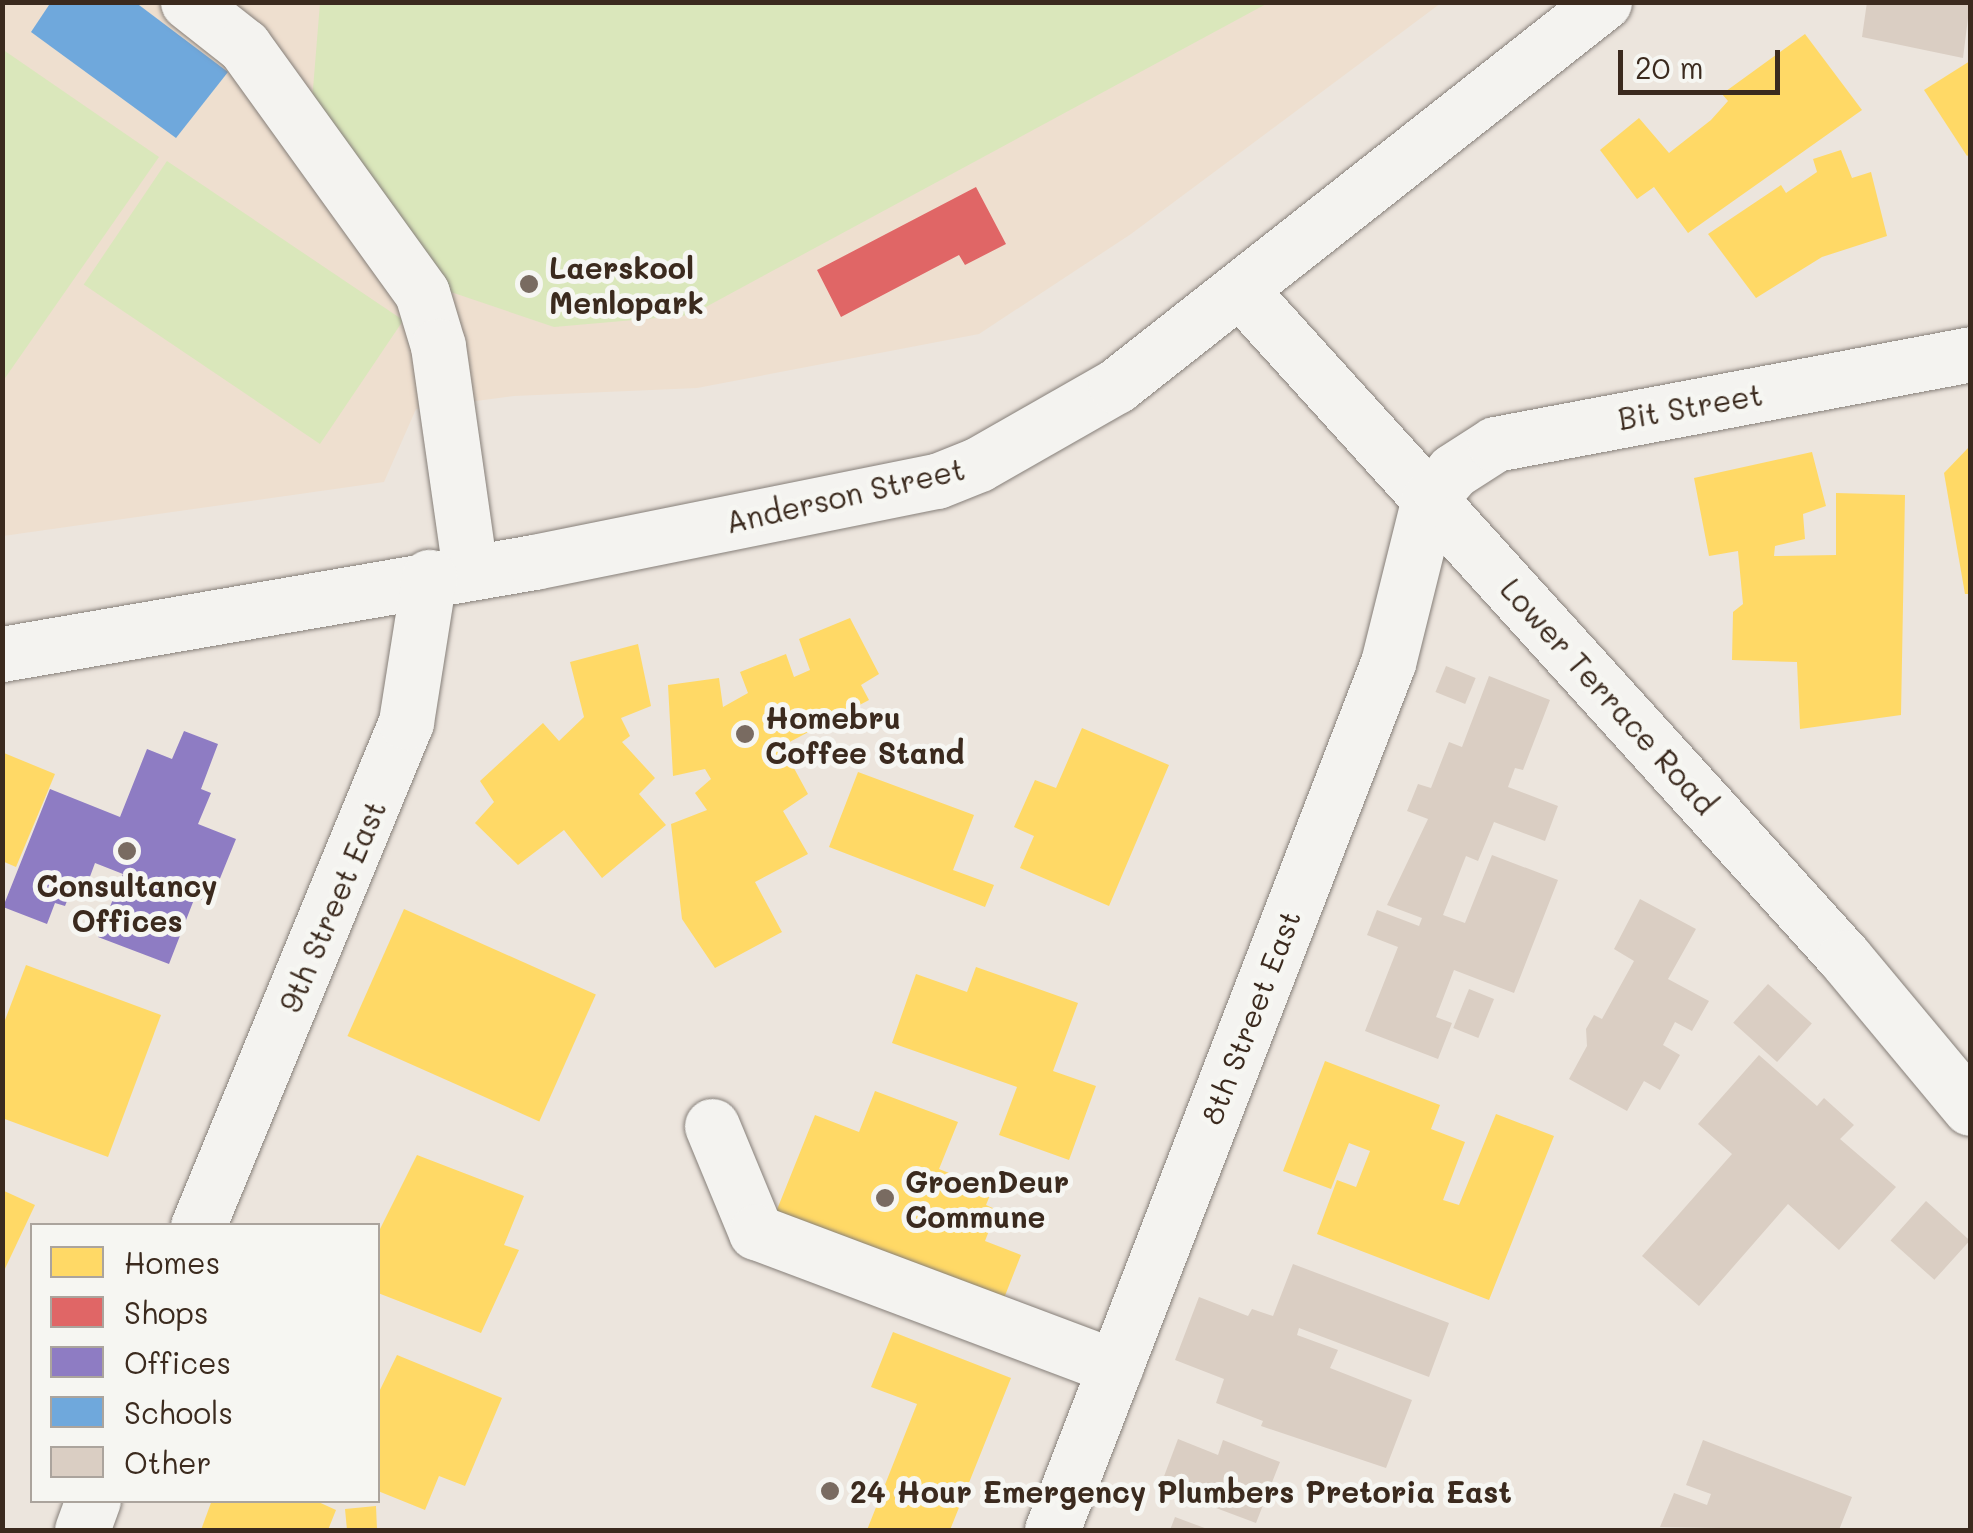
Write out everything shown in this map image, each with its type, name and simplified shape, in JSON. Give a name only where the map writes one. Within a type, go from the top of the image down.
[{"type":"street","name":"9th Street East","points":[[188,2],[244,46],[422,293],[435,329],[450,574],[406,722],[199,1223]]},
{"type":"street","name":"Anderson Street","points":[[2,654],[450,574],[936,480],[1078,412],[1240,290],[1604,2]]},
{"type":"street","name":"Lower Terrace Road","points":[[1240,290],[1845,958],[1970,1108]]},
{"type":"street","name":"Bit Street","points":[[1430,499],[1453,471],[1495,444],[1970,354]]},
{"type":"street","name":"8th Street East","points":[[1052,1530],[1388,663],[1430,499]]},
{"type":"street","points":[[712,1126],[756,1232],[1115,1367]]},
{"type":"street","points":[[82,1530],[92,1503]]},
{"type":"shaded area","name":"Laerskool Menlopark","points":[[2,3],[1441,3],[1131,234],[979,334],[697,388],[514,396],[416,409],[384,482],[3,536]]},
{"type":"green space","points":[[320,3],[1268,3],[691,315],[554,327],[436,287],[312,101]]},
{"type":"green space","points":[[2,49],[159,157],[3,381],[2,381]]},
{"type":"green space","points":[[167,161],[403,320],[320,444],[84,285]]},
{"type":"building: Homes","points":[[1805,34],[1862,110],[1688,233],[1654,187],[1637,199],[1600,150],[1639,118],[1669,153],[1711,120],[1728,101],[1722,94]]},
{"type":"building: Homes","points":[[1970,61],[1970,154],[1967,156],[1924,90]]},
{"type":"building: Homes","points":[[1841,150],[1852,178],[1871,172],[1887,236],[1822,257],[1756,298],[1708,234],[1781,185],[1786,193],[1817,172],[1813,159]]},
{"type":"building: Homes","points":[[1970,446],[1970,594],[1965,594],[1944,473]]},
{"type":"building: Homes","points":[[1812,452],[1826,506],[1803,514],[1805,539],[1775,546],[1774,556],[1836,555],[1836,493],[1905,495],[1901,715],[1800,729],[1797,662],[1732,660],[1733,612],[1743,604],[1738,551],[1709,556],[1694,478]]},
{"type":"building: Homes","points":[[850,618],[879,674],[861,685],[869,700],[782,746],[808,794],[783,811],[808,854],[755,882],[782,932],[715,968],[682,919],[671,824],[707,810],[695,793],[711,779],[705,769],[673,776],[668,685],[719,678],[723,707],[748,693],[740,672],[786,654],[794,677],[810,670],[799,639]]},
{"type":"building: Homes","points":[[638,644],[651,706],[621,718],[630,736],[622,742],[655,778],[639,794],[666,825],[602,878],[564,830],[518,865],[475,823],[494,802],[480,781],[543,723],[559,741],[584,717],[570,662]]},
{"type":"building: Homes","points":[[1082,728],[1169,765],[1109,906],[1020,868],[1034,836],[1014,827],[1035,780],[1056,788]]},
{"type":"building: Homes","points":[[4,753],[55,774],[16,867],[2,861]]},
{"type":"building: Homes","points":[[858,772],[974,815],[953,870],[994,885],[985,907],[829,847]]},
{"type":"building: Homes","points":[[404,909],[596,994],[539,1121],[347,1036]]},
{"type":"building: Homes","points":[[26,965],[161,1015],[108,1157],[2,1118],[2,1028]]},
{"type":"building: Homes","points":[[976,967],[1078,1003],[1053,1071],[1096,1086],[1069,1160],[999,1135],[1017,1087],[892,1043],[916,974],[967,992]]},
{"type":"building: Homes","points":[[1325,1061],[1440,1105],[1431,1129],[1465,1142],[1443,1200],[1459,1205],[1496,1114],[1554,1136],[1489,1300],[1317,1234],[1337,1180],[1356,1187],[1370,1151],[1349,1143],[1331,1189],[1283,1171]]},
{"type":"building: Homes","name":"GroenDeur Commune","points":[[875,1091],[958,1122],[939,1169],[992,1190],[986,1205],[997,1210],[985,1241],[1021,1255],[997,1316],[770,1227],[815,1115],[859,1132]]},
{"type":"building: Homes","points":[[417,1155],[524,1196],[504,1245],[519,1250],[481,1333],[380,1294],[380,1229]]},
{"type":"building: Homes","points":[[2,1190],[35,1205],[2,1275]]},
{"type":"building: Homes","points":[[893,1332],[1011,1378],[950,1530],[867,1530],[917,1404],[871,1387]]},
{"type":"building: Homes","points":[[397,1355],[502,1398],[465,1486],[439,1476],[425,1510],[380,1492],[380,1390]]},
{"type":"building: Homes","points":[[211,1503],[321,1503],[336,1510],[328,1530],[201,1530]]},
{"type":"building: Homes","points":[[376,1506],[377,1530],[347,1530],[345,1509]]},
{"type":"building: Shops","points":[[976,187],[1006,244],[965,265],[959,255],[841,317],[817,270]]},
{"type":"building: Offices","name":"Consultancy Offices","points":[[184,731],[218,744],[201,789],[211,793],[198,824],[236,839],[210,903],[195,897],[169,964],[98,937],[123,874],[95,863],[81,901],[69,896],[65,906],[55,903],[47,924],[3,907],[50,789],[120,817],[147,749],[172,759]]},
{"type":"building: Schools","points":[[51,2],[135,2],[228,72],[176,138],[31,32]]},
{"type":"building: Other","points":[[1867,2],[1970,2],[1963,58],[1862,37]]},
{"type":"building: Other","points":[[1446,666],[1476,678],[1465,704],[1436,692]]},
{"type":"building: Other","points":[[1489,676],[1550,700],[1523,770],[1515,768],[1508,787],[1558,806],[1545,841],[1494,822],[1478,861],[1466,856],[1443,915],[1465,923],[1492,855],[1558,880],[1514,993],[1454,970],[1436,1017],[1452,1023],[1438,1059],[1365,1031],[1398,947],[1367,935],[1377,910],[1419,926],[1422,918],[1387,905],[1428,819],[1407,811],[1418,784],[1431,788],[1449,742],[1462,747]]},
{"type":"building: Other","points":[[1640,899],[1696,929],[1668,979],[1709,1001],[1692,1031],[1675,1022],[1663,1045],[1680,1055],[1660,1090],[1644,1081],[1627,1111],[1569,1079],[1587,1046],[1586,1029],[1594,1015],[1602,1019],[1634,961],[1614,949]]},
{"type":"building: Other","points":[[1768,984],[1812,1023],[1777,1062],[1733,1023]]},
{"type":"building: Other","points":[[1469,989],[1494,999],[1478,1038],[1453,1028]]},
{"type":"building: Other","points":[[1759,1055],[1817,1106],[1824,1098],[1854,1125],[1840,1139],[1896,1187],[1839,1250],[1788,1204],[1699,1306],[1642,1256],[1732,1154],[1698,1124]]},
{"type":"building: Other","points":[[1926,1201],[1970,1240],[1934,1280],[1891,1240]]},
{"type":"building: Other","points":[[1293,1264],[1449,1323],[1429,1377],[1299,1328],[1297,1335],[1338,1350],[1330,1368],[1412,1400],[1386,1468],[1261,1426],[1263,1421],[1216,1403],[1224,1379],[1175,1360],[1199,1297],[1248,1316],[1252,1309],[1273,1316]]},
{"type":"building: Other","points":[[1178,1439],[1218,1455],[1223,1440],[1280,1462],[1256,1523],[1160,1487]]},
{"type":"building: Other","points":[[1703,1440],[1852,1497],[1839,1530],[1660,1527],[1674,1493],[1707,1505],[1711,1494],[1686,1485]]},
{"type":"building: Other","points":[[1175,1517],[1210,1530],[1170,1530]]},
{"type":"place","name":"Laerskool Menlopark","points":[[529,284]]},
{"type":"place","name":"Homebru Coffee Stand","points":[[745,734]]},
{"type":"place","name":"Consultancy Offices","points":[[127,851]]},
{"type":"place","name":"GroenDeur Commune","points":[[885,1198]]},
{"type":"place","name":"24 Hour Emergency Plumbers Pretoria East","points":[[830,1491]]}]
